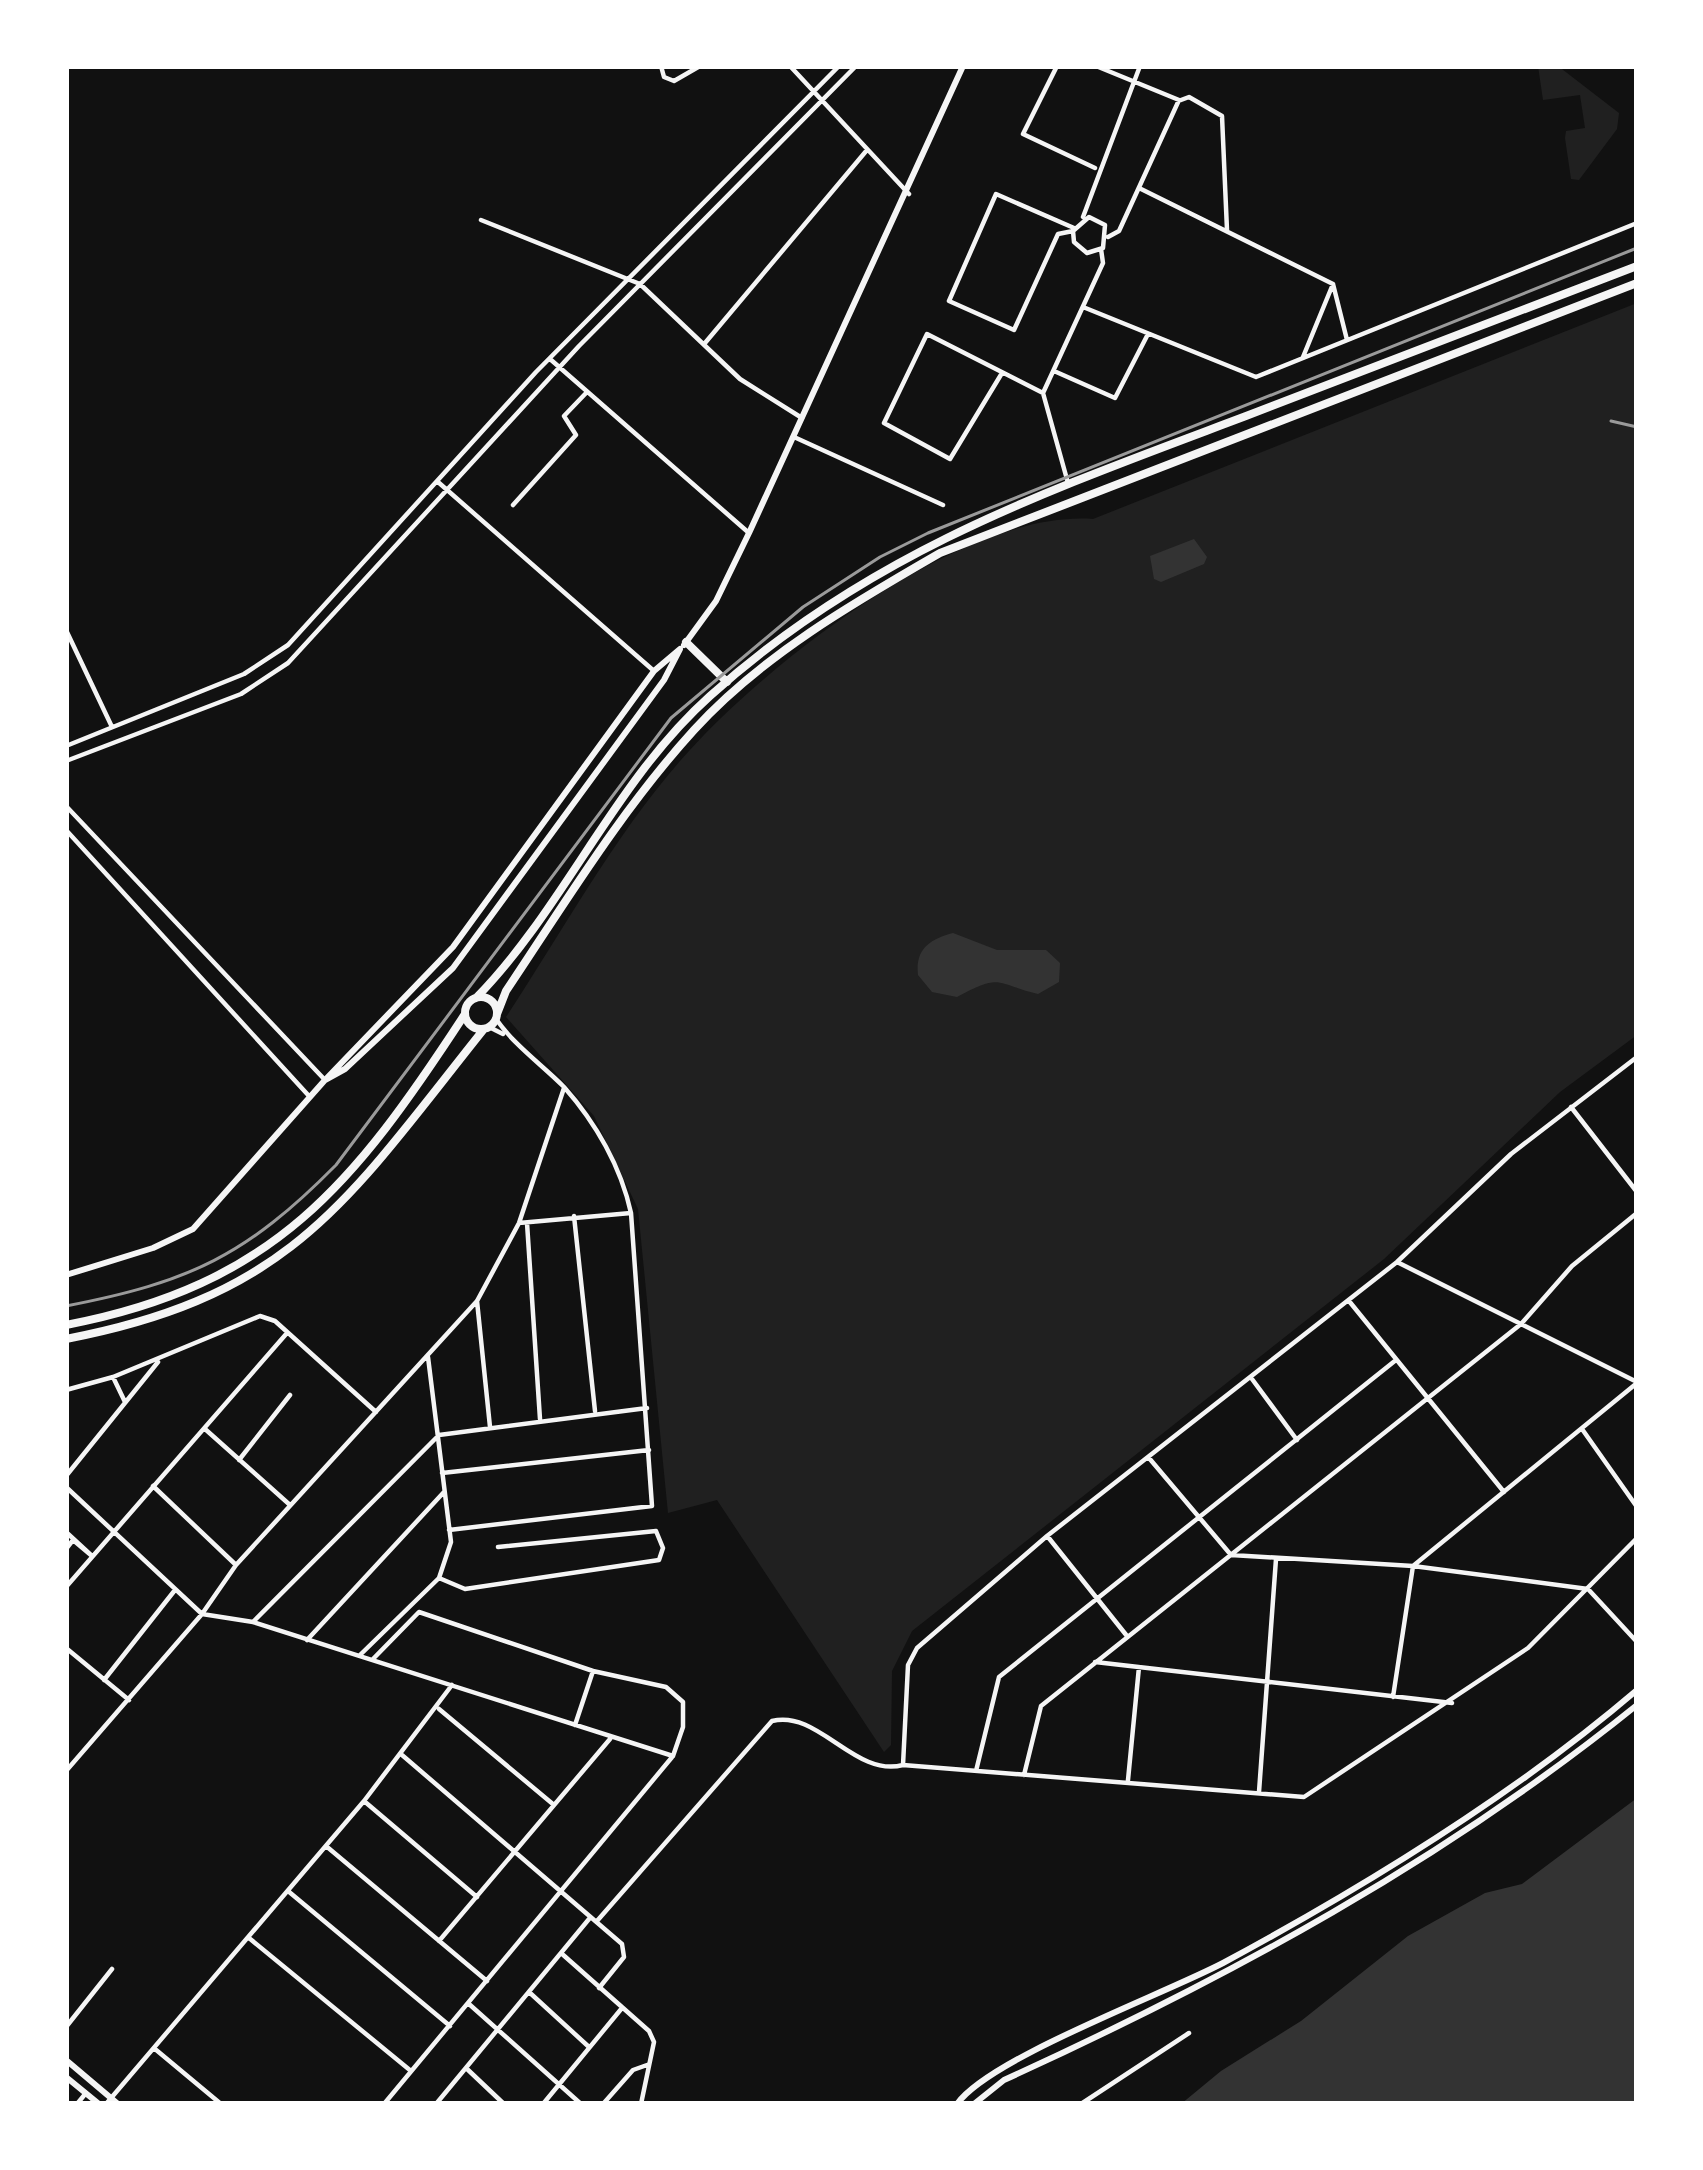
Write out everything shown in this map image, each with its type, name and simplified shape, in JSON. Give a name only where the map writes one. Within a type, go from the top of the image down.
[{"type":"highway","points":[[66,1325],[130,1310],[224,1274],[305,1219],[337,1191],[650,761],[727,682],[855,584],[934,541],[1068,483],[1637,266]]},
{"type":"highway","points":[[66,1339],[180,1310],[272,1264],[347,1200],[492,1022],[506,992],[599,853],[696,727],[865,597],[940,553],[1637,283]]},
{"type":"highway","points":[[683,646],[727,682]]},
{"type":"highway","points":[[476,998],[491,1000],[492,1022]]},
{"type":"highway","points":[[465,1014],[470,1024],[492,1022]]},
{"type":"street","points":[[662,66],[664,77],[674,81],[700,66]]},
{"type":"street","points":[[790,66],[909,194]]},
{"type":"street","points":[[66,746],[244,674],[288,645],[549,358],[839,66]]},
{"type":"street","points":[[66,761],[211,707],[266,681],[311,641],[559,367],[856,66]]},
{"type":"street","points":[[325,1080],[361,1055],[453,968],[664,680],[716,601],[909,194],[963,66]]},
{"type":"street","points":[[1057,66],[1023,134],[1098,169]]},
{"type":"street","points":[[1096,66],[1179,100],[1189,97],[1222,116],[1227,230]]},
{"type":"street","points":[[1101,249],[1081,250],[1073,230],[996,194],[949,301],[1013,331],[1058,234],[1073,230],[1083,219],[1140,66]]},
{"type":"street","points":[[1068,483],[1043,393],[1103,263],[1101,249],[1119,231],[1179,100]]},
{"type":"street","points":[[704,345],[867,150]]},
{"type":"street","points":[[1139,188],[1333,284],[1347,340]]},
{"type":"street","points":[[1083,219],[1100,221],[1108,237]]},
{"type":"street","points":[[481,220],[640,284],[740,379],[802,418]]},
{"type":"street","points":[[1083,307],[1246,375],[1269,374],[1637,223]]},
{"type":"street","points":[[1301,360],[1333,284]]},
{"type":"street","points":[[1002,373],[950,459],[884,422],[927,334],[1043,393]]},
{"type":"street","points":[[1053,370],[1115,398],[1148,334]]},
{"type":"street","points":[[549,358],[749,533]]},
{"type":"street","points":[[514,505],[576,435],[564,416],[587,392]]},
{"type":"street","points":[[794,437],[943,505]]},
{"type":"street","points":[[438,482],[654,671]]},
{"type":"street","points":[[66,630],[112,727]]},
{"type":"street","points":[[66,1275],[153,1249],[193,1229],[325,1080],[453,946],[654,671],[683,646]]},
{"type":"street","points":[[92,735],[96,748]]},
{"type":"street","points":[[66,806],[325,1080]]},
{"type":"street","points":[[66,830],[310,1097]]},
{"type":"street","points":[[186,959],[200,947]]},
{"type":"street","points":[[449,1530],[648,1509],[647,1408],[631,1214],[608,1150],[564,1088],[492,1022]]},
{"type":"street","points":[[903,1765],[910,1657],[1047,1536],[1349,1301],[1511,1154],[1637,1057]]},
{"type":"street","points":[[66,1772],[202,1614],[236,1565],[477,1301],[523,1223],[564,1088]]},
{"type":"street","points":[[1570,1106],[1637,1192]]},
{"type":"street","points":[[523,1223],[631,1214]]},
{"type":"street","points":[[1024,1775],[1041,1706],[1521,1324],[1572,1266],[1637,1214]]},
{"type":"street","points":[[574,1216],[595,1411]]},
{"type":"street","points":[[523,1223],[540,1419]]},
{"type":"street","points":[[1393,1697],[1414,1566],[1637,1382],[1397,1262]]},
{"type":"street","points":[[477,1301],[490,1427]]},
{"type":"street","points":[[1349,1301],[1504,1492]]},
{"type":"street","points":[[66,1390],[113,1377],[260,1316],[287,1333],[376,1412]]},
{"type":"street","points":[[66,1587],[287,1333]]},
{"type":"street","points":[[360,1655],[439,1578],[449,1530],[428,1357]]},
{"type":"street","points":[[66,1476],[161,1358]]},
{"type":"street","points":[[976,1771],[999,1677],[1396,1360]]},
{"type":"street","points":[[113,1377],[125,1402]]},
{"type":"street","points":[[1252,1379],[1297,1440]]},
{"type":"street","points":[[239,1460],[290,1395]]},
{"type":"street","points":[[254,1622],[439,1435],[595,1411],[647,1408]]},
{"type":"street","points":[[204,1428],[290,1505]]},
{"type":"street","points":[[1582,1428],[1637,1508]]},
{"type":"street","points":[[442,1473],[649,1450]]},
{"type":"street","points":[[1149,1457],[1231,1555],[1414,1566],[1588,1589],[1637,1642]]},
{"type":"street","points":[[152,1486],[236,1565]]},
{"type":"street","points":[[66,1487],[202,1614],[254,1622],[673,1756]]},
{"type":"street","points":[[307,1640],[444,1492]]},
{"type":"street","points":[[439,1578],[465,1588],[659,1560],[663,1548],[656,1531],[498,1547]]},
{"type":"street","points":[[66,1532],[92,1556]]},
{"type":"street","points":[[1047,1536],[1127,1636]]},
{"type":"street","points":[[436,2104],[561,1953],[772,1721],[792,1721],[878,1768],[903,1765],[1311,1795],[1528,1648],[1637,1538]]},
{"type":"street","points":[[66,1549],[74,1540],[92,1556]]},
{"type":"street","points":[[1258,1794],[1271,1684],[1276,1559]]},
{"type":"street","points":[[104,1680],[175,1589]]},
{"type":"street","points":[[373,1659],[419,1612],[593,1670],[666,1687],[683,1702],[683,1726],[673,1756],[384,2104]]},
{"type":"street","points":[[66,1648],[129,1700]]},
{"type":"street","points":[[1093,1662],[1452,1703]]},
{"type":"street","points":[[1127,1783],[1139,1667]]},
{"type":"street","points":[[575,1725],[593,1670]]},
{"type":"street","points":[[109,2103],[402,1755],[452,1685]]},
{"type":"street","points":[[957,2104],[975,2083],[998,2068],[1174,1989],[1291,1924],[1449,1827],[1637,1690]]},
{"type":"street","points":[[974,2104],[992,2086],[1303,1933],[1500,1806],[1637,1705]]},
{"type":"street","points":[[439,1708],[554,1805]]},
{"type":"street","points":[[439,1941],[611,1737]]},
{"type":"street","points":[[402,1755],[625,1951],[598,1988]]},
{"type":"street","points":[[364,1801],[477,1897]]},
{"type":"street","points":[[325,1846],[488,1982]]},
{"type":"street","points":[[288,1891],[450,2026]]},
{"type":"street","points":[[249,1938],[412,2071]]},
{"type":"street","points":[[561,1953],[649,2031],[654,2042],[641,2104]]},
{"type":"street","points":[[66,2026],[112,1969]]},
{"type":"street","points":[[529,1992],[589,2047]]},
{"type":"street","points":[[469,2004],[581,2104]]},
{"type":"street","points":[[543,2104],[622,2008]]},
{"type":"street","points":[[1081,2104],[1189,2033]]},
{"type":"street","points":[[155,2049],[221,2104]]},
{"type":"street","points":[[66,2060],[109,2103]]},
{"type":"street","points":[[603,2104],[633,2070],[647,2065]]},
{"type":"street","points":[[466,2068],[504,2104]]},
{"type":"street","points":[[66,2077],[109,2103]]},
{"type":"street","points":[[76,2104],[86,2093]]},
{"type":"shaded area","points":[[1538,66],[1558,66],[1619,113],[1617,129],[1579,180],[1571,179],[1565,138],[1566,131],[1585,128],[1580,95],[1543,100]]},
{"type":"shaded area","points":[[1637,303],[1637,1035],[1560,1092],[1384,1259],[912,1631],[892,1671],[891,1745],[884,1752],[717,1500],[668,1513],[638,1209],[594,1116],[506,1017],[610,853],[680,761],[761,681],[869,600],[985,539],[1041,523],[1093,519]]},
{"type":"shaded area","points":[[1194,539],[1207,557],[1204,564],[1161,582],[1154,579],[1150,556]]},
{"type":"shaded area","points":[[953,933],[997,950],[1046,950],[1060,963],[1059,982],[1038,994],[998,982],[957,997],[932,992],[918,975],[919,958],[931,942]]},
{"type":"shaded area","points":[[1637,1798],[1637,2104],[1181,2104],[1221,2071],[1301,2021],[1408,1936],[1485,1893],[1522,1884]]},
{"type":"tram line","points":[[66,1306],[148,1287],[214,1261],[304,1196],[336,1165],[671,718],[803,607],[880,557],[928,533],[1637,248]]},
{"type":"tram line","points":[[1611,421],[1637,427]]}]
